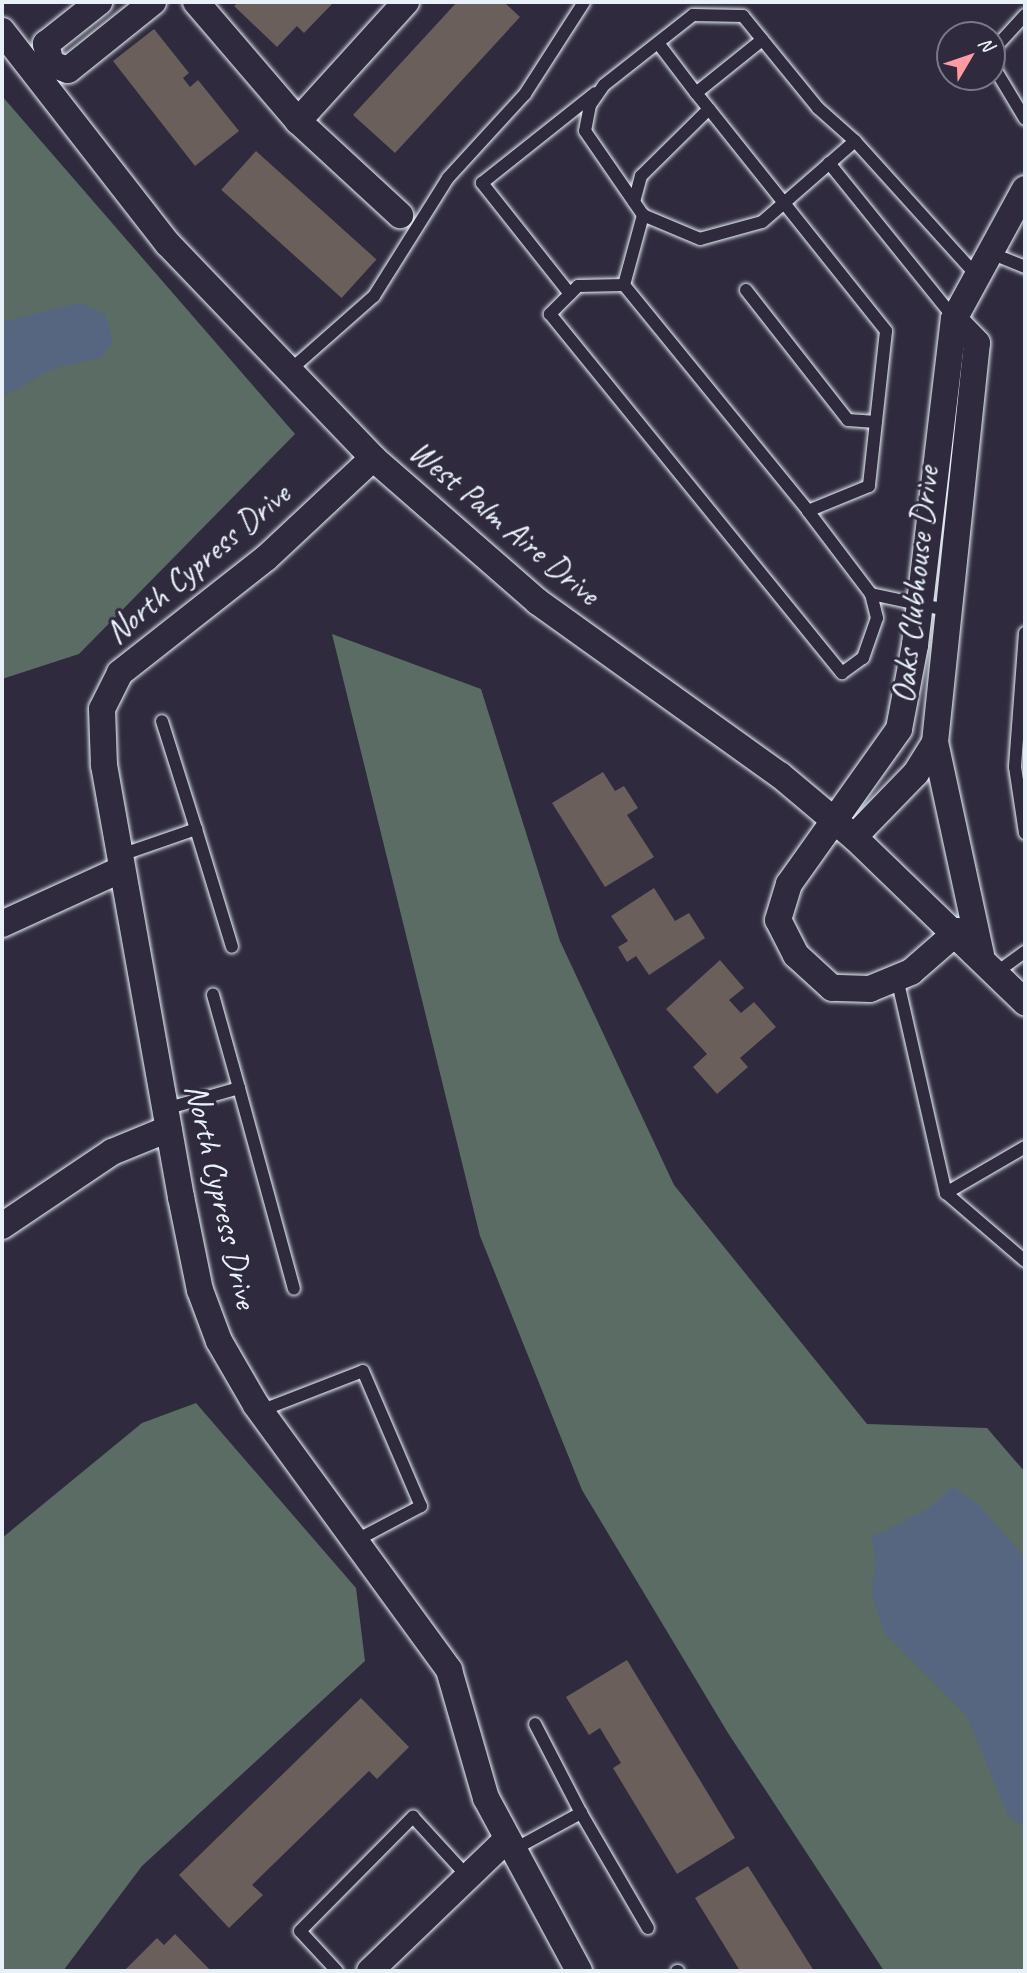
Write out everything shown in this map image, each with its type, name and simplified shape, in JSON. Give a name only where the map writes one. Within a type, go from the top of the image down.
[{"type":"street","points":[[99,2],[46,44],[43,70],[68,71],[153,2]]},
{"type":"street","points":[[196,2],[298,121],[400,215]]},
{"type":"street","points":[[298,121],[406,2]]},
{"type":"street","name":"West Palm Aire Drive","points":[[2,31],[43,70],[168,244],[373,458],[538,602],[780,775],[854,837],[958,931],[1025,1002]]},
{"type":"street","name":"Oaks Clubhouse Drive","points":[[958,931],[897,978],[870,989],[832,988],[796,956],[778,920],[789,884],[831,818],[899,729],[920,605],[954,319],[993,254],[1009,210],[1025,188]]},
{"type":"street","name":"Oaks Clubhouse Drive","points":[[854,837],[916,773],[935,742],[977,343],[954,319]]},
{"type":"street","name":"North Cypress Drive","points":[[373,458],[266,558],[120,673],[102,709],[119,863],[200,1290],[219,1340],[260,1411],[449,1670],[478,1775],[508,1846],[579,1971]]},
{"type":"street","points":[[935,742],[989,964]]},
{"type":"street","points":[[2,924],[119,863]]},
{"type":"street","points":[[2,1226],[112,1152],[167,1119]]},
{"type":"street","points":[[370,1971],[468,1877],[508,1846]]},
{"type":"lane","points":[[289,371],[374,296],[448,178],[524,94],[584,2]]},
{"type":"lane","points":[[570,294],[482,183],[693,15],[743,16],[818,108],[855,141],[978,277]]},
{"type":"lane","points":[[1025,15],[993,50],[995,69],[1025,119]]},
{"type":"lane","points":[[696,93],[762,40]]},
{"type":"lane","points":[[659,43],[782,204],[886,331],[869,486],[808,511]]},
{"type":"lane","points":[[604,85],[590,105],[585,131],[643,215],[700,239],[762,222],[855,141]]},
{"type":"lane","points":[[634,202],[641,176],[709,109]]},
{"type":"lane","points":[[829,163],[954,319]]},
{"type":"lane","points":[[624,285],[643,215]]},
{"type":"lane","points":[[993,254],[1025,267]]},
{"type":"lane","points":[[624,285],[808,511],[871,594],[877,618],[863,658],[842,673],[550,314],[578,286],[624,285]]},
{"type":"lane","points":[[746,290],[849,419],[876,422]]},
{"type":"lane","points":[[871,594],[950,611]]},
{"type":"lane","points":[[1025,633],[1014,767],[1025,833]]},
{"type":"lane","points":[[162,722],[232,947]]},
{"type":"lane","points":[[119,863],[196,829]]},
{"type":"lane","points":[[989,964],[1025,952]]},
{"type":"lane","points":[[897,978],[946,1193],[1025,1261]]},
{"type":"lane","points":[[213,995],[294,1289]]},
{"type":"lane","points":[[167,1119],[239,1088]]},
{"type":"lane","points":[[946,1193],[1025,1147]]},
{"type":"lane","points":[[260,1411],[363,1371],[421,1506],[355,1541]]},
{"type":"lane","points":[[535,1724],[581,1813],[648,1927]]},
{"type":"lane","points":[[508,1846],[581,1813]]},
{"type":"lane","points":[[337,1971],[300,1931],[413,1817],[468,1877]]},
{"type":"green space","points":[[2,96],[295,434],[79,654],[2,679]]},
{"type":"green space","points":[[332,634],[481,689],[560,941],[674,1185],[867,1424],[987,1428],[1025,1472],[1025,1971],[884,1971],[728,1733],[582,1490],[480,1236]]},
{"type":"green space","points":[[196,1403],[356,1588],[365,1661],[142,1866],[63,1971],[2,1971],[2,1538],[142,1423]]},
{"type":"water","points":[[80,303],[105,314],[113,341],[101,358],[54,368],[2,397],[2,322]]},
{"type":"water","points":[[952,1487],[978,1504],[1025,1558],[1025,1828],[1008,1815],[967,1716],[885,1633],[871,1592],[876,1563],[872,1537],[930,1508]]},
{"type":"building","points":[[239,2],[334,2],[304,33],[297,26],[277,47],[234,6]]},
{"type":"building","points":[[457,2],[504,2],[520,17],[395,153],[353,115]]},
{"type":"building","points":[[154,29],[189,73],[183,78],[190,87],[198,80],[239,131],[195,166],[113,61]]},
{"type":"building","points":[[256,151],[376,259],[342,298],[221,190]]},
{"type":"building","points":[[603,772],[615,791],[624,786],[638,808],[627,815],[654,857],[605,887],[552,803]]},
{"type":"building","points":[[654,888],[675,921],[689,913],[705,938],[649,975],[636,956],[627,962],[618,947],[628,941],[611,916]]},
{"type":"building","points":[[720,960],[744,988],[729,1000],[741,1013],[754,1002],[776,1027],[740,1058],[748,1067],[717,1094],[693,1067],[707,1054],[666,1009]]},
{"type":"building","points":[[627,1660],[735,1838],[677,1874],[613,1768],[621,1763],[600,1728],[589,1735],[566,1697]]},
{"type":"building","points":[[361,1698],[409,1747],[377,1779],[369,1771],[252,1885],[263,1895],[229,1928],[179,1875]]},
{"type":"building","points":[[748,1866],[814,1971],[740,1971],[695,1898]]},
{"type":"building","points":[[175,1934],[211,1971],[124,1971],[157,1938],[164,1945]]}]
